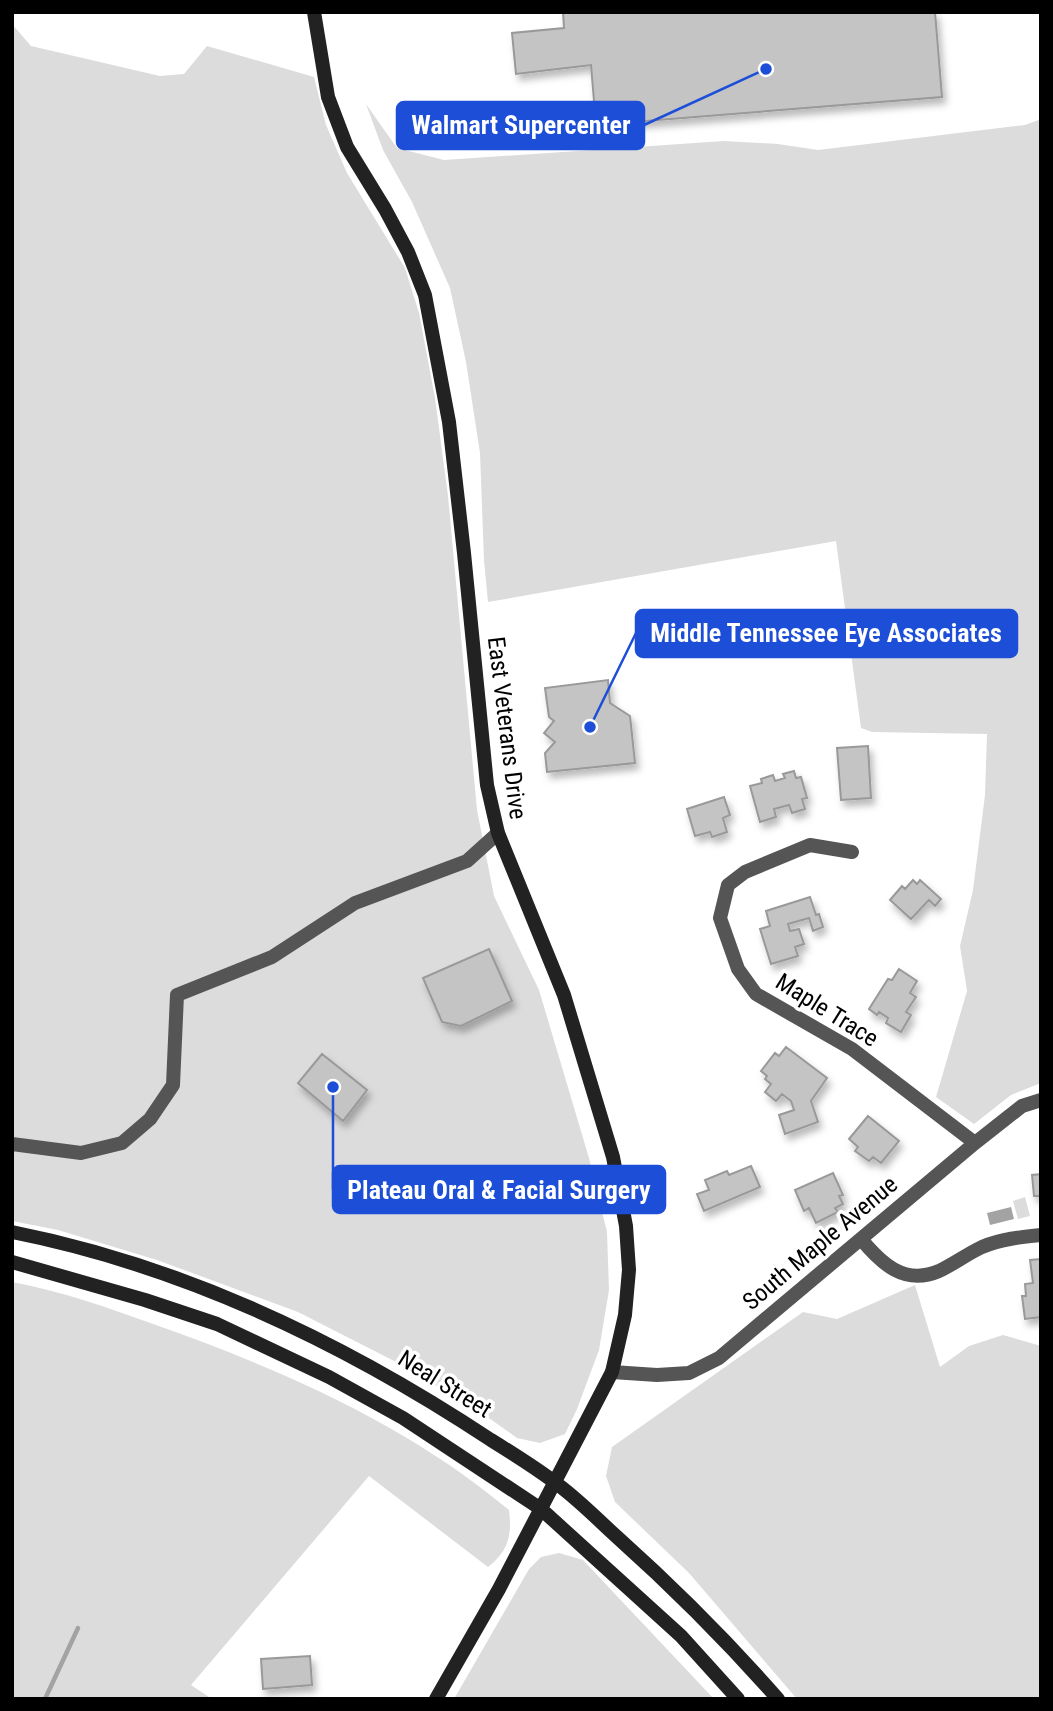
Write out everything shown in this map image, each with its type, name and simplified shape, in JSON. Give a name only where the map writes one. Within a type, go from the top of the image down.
[{"type":"street","name":"East Veterans Drive","points":[[314,12],[328,97],[347,147],[385,209],[408,253],[425,295],[449,422],[487,785],[498,833],[564,995],[613,1157],[626,1226],[629,1270],[625,1315],[612,1372],[555,1482]]},
{"type":"street","points":[[12,1144],[80,1153],[122,1143],[150,1119],[173,1084],[177,995],[272,957],[355,903],[467,861],[498,833]]},
{"type":"street","name":"Maple Trace","points":[[852,852],[810,845],[745,872],[728,885],[720,918],[737,969],[756,994],[852,1049],[975,1143]]},
{"type":"street","name":"South Maple Avenue","points":[[612,1372],[657,1375],[689,1373],[719,1358],[975,1143],[1022,1106],[1041,1100]]},
{"type":"street","name":"Neal Street","points":[[12,1232],[127,1261],[283,1322],[357,1358],[442,1407],[555,1482],[692,1606],[735,1649],[778,1699]]},
{"type":"street","points":[[861,1238],[879,1261],[894,1271],[916,1276],[937,1272],[982,1247],[1003,1239],[1041,1236]]},
{"type":"street","name":"Neal Street","points":[[12,1262],[145,1300],[217,1324],[329,1377],[403,1418],[541,1509],[681,1636],[738,1699]]},
{"type":"street","points":[[436,1699],[499,1589],[555,1482]]},
{"type":"shaded area","points":[[12,24],[31,46],[160,76],[184,74],[207,46],[314,77],[326,125],[347,173],[405,268],[419,313],[435,398],[448,496],[477,810],[494,896],[539,990],[589,1158],[607,1232],[609,1290],[599,1350],[565,1434],[540,1443],[517,1438],[479,1411],[400,1364],[298,1312],[157,1260],[58,1230],[12,1221]]},
{"type":"shaded area","points":[[366,104],[397,148],[444,160],[724,141],[778,144],[818,150],[1025,125],[1041,119],[1041,1083],[1011,1095],[974,1124],[936,1097],[967,991],[960,946],[973,890],[985,795],[987,734],[872,732],[861,728],[836,541],[488,602],[480,453],[466,362],[450,288],[412,202],[383,150]]},
{"type":"shaded area","points":[[1025,1197],[1030,1216],[1018,1219],[1013,1201]]},
{"type":"shaded area","points":[[1011,1207],[1014,1219],[990,1225],[987,1213]]},
{"type":"shaded area","points":[[12,1282],[85,1300],[203,1342],[295,1380],[385,1425],[470,1479],[509,1510],[510,1527],[505,1548],[488,1567],[369,1476],[191,1685],[212,1699],[12,1699]]},
{"type":"shaded area","points":[[915,1285],[940,1367],[969,1346],[1003,1335],[1041,1346],[1041,1699],[797,1699],[689,1573],[615,1502],[606,1476],[612,1447],[803,1312],[837,1319]]},
{"type":"shaded area","points":[[559,1553],[583,1560],[714,1699],[454,1699],[529,1569],[541,1557]]},
{"type":"building","points":[[563,12],[935,12],[942,97],[596,125],[591,65],[516,74],[512,33],[564,28]]},
{"type":"building","points":[[608,680],[610,703],[630,716],[635,763],[547,772],[545,753],[555,742],[544,733],[554,721],[549,717],[545,688]]},
{"type":"building","points":[[868,746],[871,798],[841,800],[837,748]]},
{"type":"building","points":[[794,771],[796,778],[801,777],[807,798],[802,799],[805,809],[792,813],[789,805],[774,809],[776,817],[760,822],[750,786],[762,783],[761,779],[773,775],[775,781],[785,778],[783,774]]},
{"type":"building","points":[[724,797],[730,815],[723,818],[727,832],[712,837],[710,832],[695,836],[687,809]]},
{"type":"building","points":[[913,880],[917,884],[920,880],[941,899],[935,906],[929,900],[911,919],[890,900],[902,886],[905,889]]},
{"type":"building","points":[[810,897],[823,927],[813,931],[809,918],[788,924],[790,931],[799,929],[804,944],[795,947],[798,956],[771,964],[760,929],[770,926],[766,911]]},
{"type":"building","points":[[489,949],[512,1001],[461,1026],[442,1022],[423,978]]},
{"type":"building","points":[[899,969],[917,981],[910,993],[916,997],[906,1012],[911,1015],[901,1032],[886,1023],[888,1018],[869,1009],[888,979],[892,980]]},
{"type":"building","points":[[786,1047],[827,1078],[811,1101],[818,1122],[785,1134],[779,1115],[794,1110],[791,1101],[782,1094],[776,1101],[765,1092],[771,1084],[761,1071],[775,1053],[779,1056]]},
{"type":"building","points":[[322,1054],[367,1090],[343,1121],[298,1083]]},
{"type":"building","points":[[868,1116],[899,1141],[881,1163],[873,1157],[869,1161],[855,1151],[858,1147],[849,1139]]},
{"type":"building","points":[[751,1166],[760,1187],[704,1211],[697,1194],[709,1190],[705,1180],[727,1171],[729,1175]]},
{"type":"building","points":[[833,1173],[843,1195],[839,1196],[843,1204],[835,1208],[838,1212],[816,1223],[809,1208],[804,1211],[795,1190]]},
{"type":"building","points":[[1041,1174],[1041,1196],[1034,1196],[1032,1175]]},
{"type":"building","points":[[1041,1259],[1041,1317],[1025,1319],[1022,1296],[1026,1296],[1025,1284],[1033,1283],[1030,1260]]},
{"type":"building","points":[[310,1656],[312,1685],[263,1689],[261,1659]]},
{"type":"waterway","points":[[45,1699],[78,1628]]},
{"type":"place","name":"Walmart Supercenter","points":[[766,69]]},
{"type":"place","name":"Middle Tennessee Eye Associates","points":[[590,727]]},
{"type":"place","name":"Plateau Oral & Facial Surgery","points":[[333,1087]]}]
